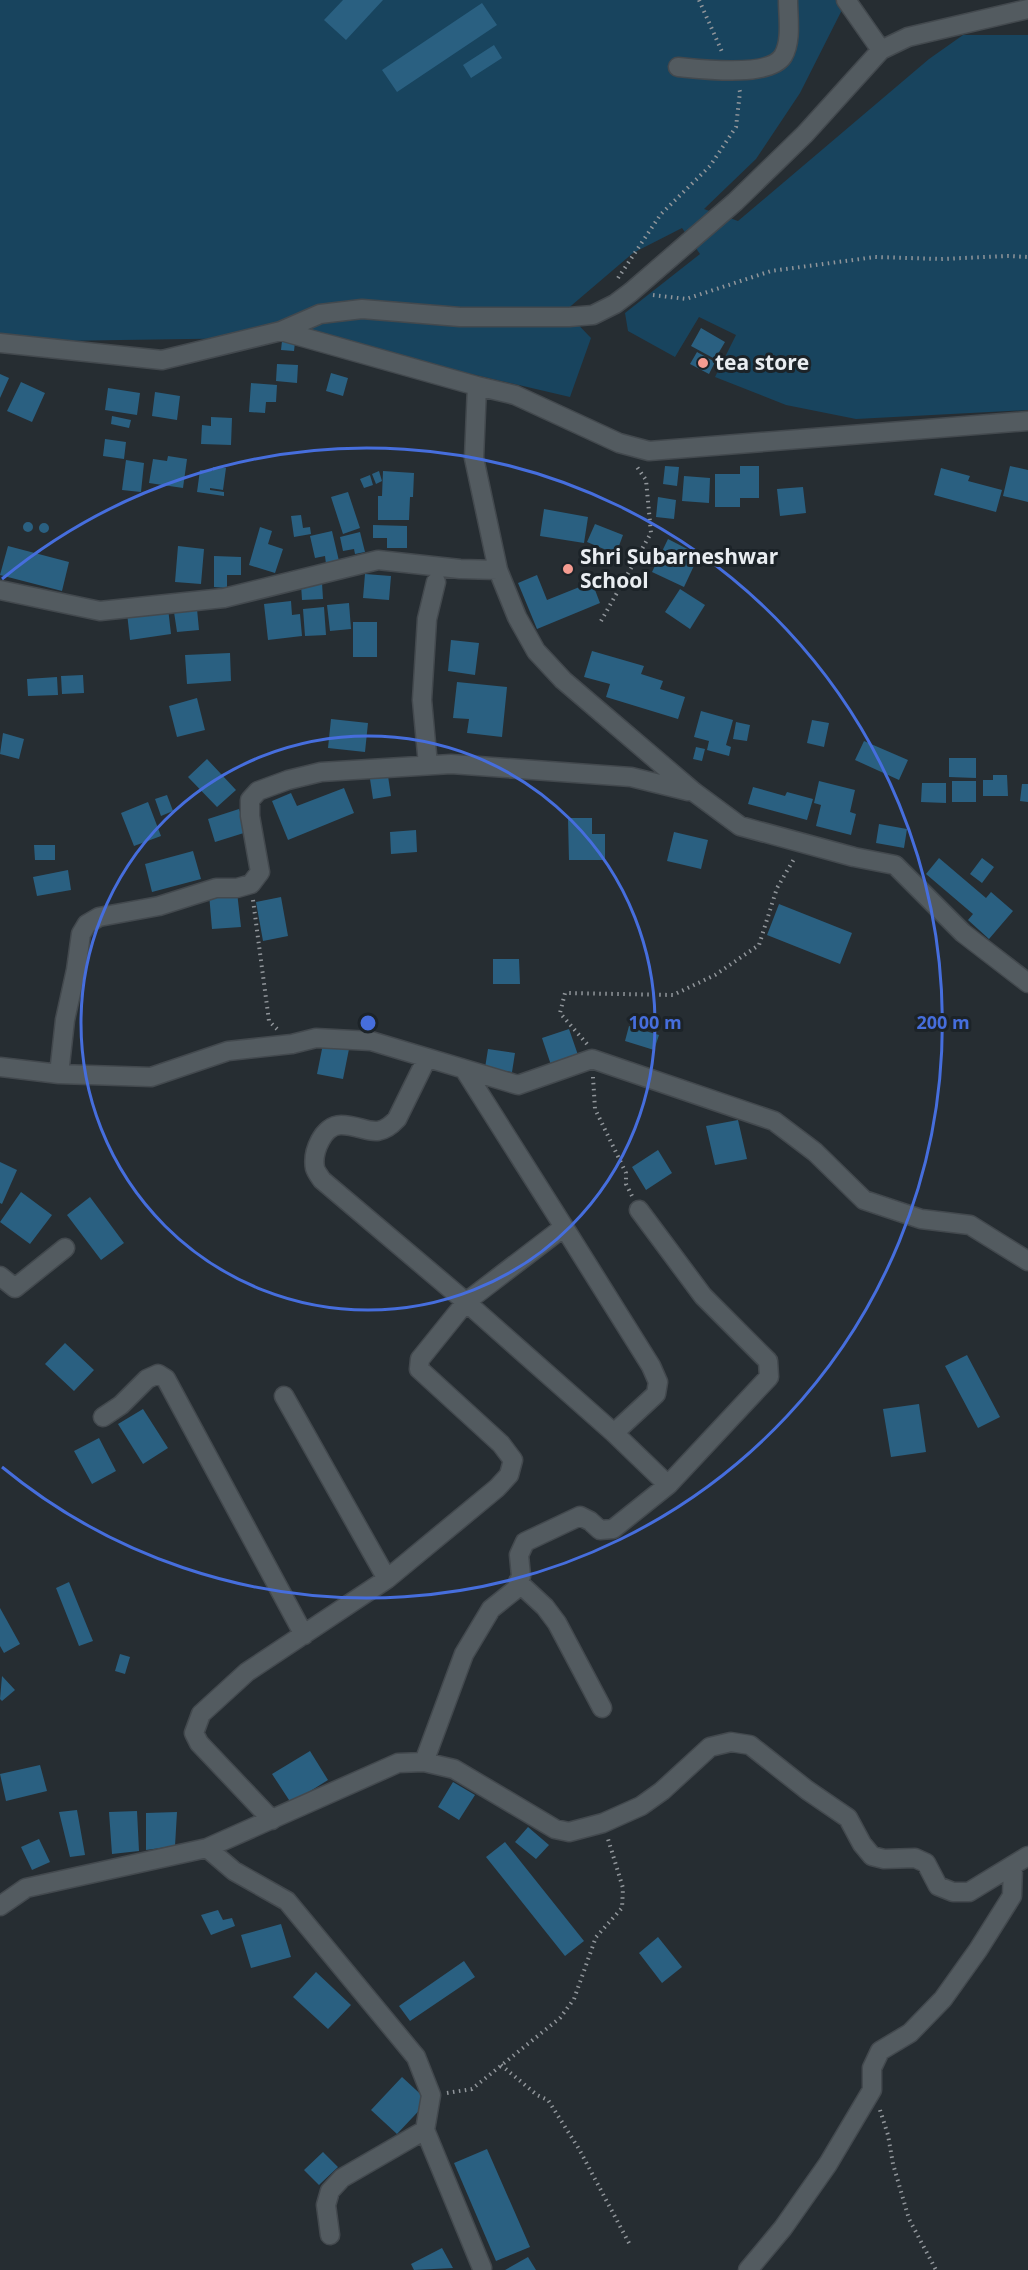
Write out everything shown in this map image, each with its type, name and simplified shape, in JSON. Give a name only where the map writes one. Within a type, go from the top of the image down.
[{"type":"street","points":[[678,68],[731,72],[760,68],[775,63],[783,56],[788,36],[788,0]]},
{"type":"street","points":[[846,0],[881,50]]},
{"type":"street","points":[[0,343],[162,360],[281,331],[320,314],[362,309],[460,317],[593,315],[615,304],[631,292],[735,202],[805,134],[881,50],[908,37],[970,21],[1028,10]]},
{"type":"street","points":[[281,331],[515,395],[619,443],[649,451],[1028,421]]},
{"type":"street","points":[[477,386],[474,458],[498,570],[517,617],[536,651],[563,680],[694,792],[740,826],[854,857],[895,865],[963,933],[1028,983]]},
{"type":"street","points":[[0,590],[100,611],[224,598],[378,560],[460,569],[498,570]]},
{"type":"street","points":[[428,765],[422,700],[427,619],[436,582]]},
{"type":"street","points":[[59,1074],[65,1020],[81,934],[87,924],[99,917],[159,906],[216,888],[237,888],[251,884],[260,872],[250,816],[250,800],[258,791],[288,780],[321,772],[451,764],[631,777],[694,792]]},
{"type":"street","points":[[0,1067],[59,1074],[151,1077],[228,1051],[292,1044],[316,1038],[371,1041],[518,1084],[592,1059],[774,1121],[815,1152],[864,1200],[921,1219],[970,1225],[1028,1261]]},
{"type":"street","points":[[427,1058],[397,1119],[389,1127],[373,1132],[340,1125],[329,1129],[321,1139],[315,1154],[315,1169],[322,1180],[466,1302],[614,1433],[668,1485]]},
{"type":"street","points":[[464,1069],[651,1366],[658,1382],[656,1394],[614,1433]]},
{"type":"street","points":[[424,1762],[464,1653],[490,1609],[516,1589],[520,1576],[519,1555],[525,1542],[579,1516],[590,1521],[600,1530],[613,1529],[668,1485],[769,1377],[768,1361],[703,1296],[639,1210]]},
{"type":"street","points":[[272,1820],[199,1743],[194,1733],[201,1714],[247,1672],[387,1579],[497,1488],[509,1475],[513,1460],[501,1444],[419,1369],[420,1359],[466,1302],[564,1227]]},
{"type":"street","points":[[0,1276],[15,1288],[65,1248]]},
{"type":"street","points":[[103,1417],[121,1405],[147,1379],[158,1374],[166,1379],[304,1635]]},
{"type":"street","points":[[284,1396],[387,1579]]},
{"type":"street","points":[[518,1582],[545,1607],[557,1623],[602,1708]]},
{"type":"street","points":[[0,1906],[26,1888],[207,1848],[398,1763],[424,1762],[454,1770],[555,1829],[569,1832],[603,1823],[641,1806],[662,1791],[710,1747],[731,1742],[750,1745],[807,1790],[848,1818],[862,1844],[872,1856],[884,1859],[915,1858],[926,1863],[938,1886],[953,1892],[969,1892],[1028,1856]]},
{"type":"street","points":[[207,1848],[234,1871],[287,1901],[416,2057],[431,2095],[425,2130],[482,2268]]},
{"type":"street","points":[[748,2270],[783,2228],[828,2164],[872,2090],[872,2068],[880,2051],[910,2033],[943,1999],[978,1950],[1011,1896],[1013,1867]]},
{"type":"street","points":[[330,2235],[326,2205],[330,2191],[342,2178],[425,2130]]},
{"type":"path","points":[[611,287],[661,214],[710,166],[736,126],[740,92],[699,0]]},
{"type":"path","points":[[631,292],[686,299],[771,271],[874,256],[941,259],[1028,257]]},
{"type":"path","points":[[601,621],[651,533],[646,480],[619,443]]},
{"type":"path","points":[[639,1210],[626,1184],[626,1173],[595,1109],[591,1049],[560,1013],[565,993],[673,994],[715,975],[759,945],[777,888],[803,843]]},
{"type":"path","points":[[251,884],[269,1021],[292,1044]]},
{"type":"path","points":[[431,2095],[472,2089],[560,2018],[574,1999],[596,1937],[621,1908],[623,1888],[603,1823]]},
{"type":"path","points":[[501,2065],[537,2095],[549,2100],[579,2149],[630,2245]]},
{"type":"path","points":[[872,2090],[884,2120],[893,2164],[909,2219],[936,2270]]},
{"type":"shaded area","points":[[0,0],[847,0],[800,93],[756,159],[704,209],[738,221],[929,59],[963,35],[1028,35],[1028,410],[856,419],[786,405],[715,377],[736,335],[699,317],[675,357],[628,331],[625,313],[700,254],[682,228],[633,253],[565,311],[591,338],[570,397],[313,337],[55,341],[0,333]]},
{"type":"building","points":[[343,0],[383,0],[346,40],[324,20]]},
{"type":"building","points":[[482,3],[497,25],[397,92],[382,70]]},
{"type":"building","points":[[494,45],[502,58],[471,78],[463,65]]},
{"type":"building","points":[[701,328],[725,342],[715,359],[691,346]]},
{"type":"building","points":[[282,341],[295,342],[294,351],[281,350]]},
{"type":"building","name":"tea store","points":[[697,352],[715,362],[709,374],[690,364]]},
{"type":"building","points":[[277,364],[298,365],[297,383],[276,381]]},
{"type":"building","points":[[331,373],[348,378],[343,396],[326,391]]},
{"type":"building","points":[[0,374],[9,378],[0,398]]},
{"type":"building","points":[[21,382],[45,393],[32,422],[7,411]]},
{"type":"building","points":[[251,383],[277,385],[276,402],[266,402],[265,413],[249,412]]},
{"type":"building","points":[[108,388],[140,393],[137,415],[105,410]]},
{"type":"building","points":[[155,392],[180,396],[177,420],[152,416]]},
{"type":"building","points":[[112,416],[131,420],[129,428],[111,424]]},
{"type":"building","points":[[211,417],[232,418],[231,445],[201,444],[202,425],[211,426]]},
{"type":"building","points":[[105,439],[126,442],[124,459],[103,456]]},
{"type":"building","points":[[168,456],[187,459],[183,488],[149,483],[153,459],[167,461]]},
{"type":"building","points":[[126,460],[144,463],[141,492],[122,490]]},
{"type":"building","points":[[665,466],[679,467],[677,486],[663,484]]},
{"type":"building","points":[[740,466],[759,466],[759,498],[740,498],[740,507],[715,507],[715,474],[740,474]]},
{"type":"building","points":[[1010,466],[1028,470],[1028,502],[1003,496]]},
{"type":"building","points":[[213,467],[226,468],[223,490],[210,488],[210,490],[224,492],[224,496],[197,492],[200,470],[213,471]]},
{"type":"building","points":[[941,468],[970,476],[968,481],[1002,490],[996,512],[934,495]]},
{"type":"building","points":[[379,471],[382,481],[376,484],[372,474]]},
{"type":"building","points":[[383,471],[414,473],[409,520],[378,520],[378,496],[382,496]]},
{"type":"building","points":[[370,475],[373,485],[364,488],[360,479]]},
{"type":"building","points":[[684,476],[710,478],[709,503],[682,501]]},
{"type":"building","points":[[803,487],[806,513],[780,516],[777,489]]},
{"type":"building","points":[[348,492],[360,528],[343,534],[331,497]]},
{"type":"building","points":[[658,497],[676,500],[674,519],[656,517]]},
{"type":"building","points":[[544,509],[588,517],[584,543],[540,536]]},
{"type":"building","points":[[301,515],[303,528],[310,527],[311,534],[294,537],[291,516]]},
{"type":"building","points":[[28,522],[32,523],[32,531],[28,532],[24,531],[23,527],[24,523]]},
{"type":"building","points":[[44,523],[48,524],[48,532],[44,533],[40,532],[39,528],[40,524]]},
{"type":"building","points":[[595,524],[623,535],[616,554],[587,542]]},
{"type":"building","points":[[373,525],[407,526],[407,548],[387,548],[387,538],[373,538]]},
{"type":"building","points":[[260,527],[272,531],[268,544],[283,549],[275,573],[249,565]]},
{"type":"building","points":[[332,531],[339,561],[326,564],[325,556],[315,558],[310,536]]},
{"type":"building","points":[[360,532],[365,552],[355,554],[354,549],[343,551],[340,537]]},
{"type":"building","points":[[668,539],[699,555],[684,587],[652,572]]},
{"type":"building","points":[[8,546],[69,562],[62,591],[0,575]]},
{"type":"building","points":[[178,546],[204,549],[201,584],[175,582]]},
{"type":"building","points":[[214,556],[241,557],[241,575],[227,575],[227,588],[214,587]]},
{"type":"building","points":[[365,574],[391,576],[389,600],[363,598]]},
{"type":"building","points":[[537,575],[547,600],[592,582],[600,603],[537,629],[518,583]]},
{"type":"building","points":[[322,583],[323,599],[302,600],[301,584]]},
{"type":"building","points":[[680,589],[705,605],[690,629],[665,612]]},
{"type":"building","points":[[291,601],[292,615],[300,614],[302,636],[268,640],[264,604]]},
{"type":"building","points":[[349,603],[351,629],[330,631],[327,605]]},
{"type":"building","points":[[324,607],[326,635],[305,636],[303,609]]},
{"type":"building","points":[[168,608],[171,634],[130,640],[127,613]]},
{"type":"building","points":[[197,609],[199,630],[177,632],[174,612]]},
{"type":"building","points":[[353,622],[377,622],[377,657],[353,657]]},
{"type":"building","points":[[451,640],[479,643],[475,675],[448,671]]},
{"type":"building","points":[[592,651],[644,666],[641,674],[663,681],[660,689],[685,697],[678,719],[606,697],[610,684],[584,677]]},
{"type":"building","points":[[230,653],[231,681],[187,684],[185,655]]},
{"type":"building","points":[[83,675],[84,693],[62,694],[61,676]]},
{"type":"building","points":[[57,677],[58,695],[28,696],[27,679]]},
{"type":"building","points":[[457,682],[507,687],[502,737],[467,733],[469,719],[453,718]]},
{"type":"building","points":[[197,698],[205,730],[177,737],[169,706]]},
{"type":"building","points":[[701,711],[733,720],[726,745],[731,747],[729,756],[707,750],[709,741],[694,737]]},
{"type":"building","points":[[331,719],[368,723],[365,752],[328,748]]},
{"type":"building","points":[[812,720],[829,723],[824,747],[807,743]]},
{"type":"building","points":[[736,722],[750,725],[747,741],[733,739]]},
{"type":"building","points":[[3,733],[24,739],[19,759],[0,754]]},
{"type":"building","points":[[864,741],[908,760],[899,780],[855,760]]},
{"type":"building","points":[[696,747],[705,749],[702,761],[693,759]]},
{"type":"building","points":[[949,758],[976,758],[976,778],[949,777]]},
{"type":"building","points":[[207,759],[236,790],[217,807],[188,777]]},
{"type":"building","points":[[993,775],[1007,775],[1008,796],[983,796],[983,780],[993,780]]},
{"type":"building","points":[[388,776],[391,796],[373,799],[370,779]]},
{"type":"building","points":[[819,781],[855,790],[850,812],[856,814],[851,835],[816,826],[821,805],[814,803]]},
{"type":"building","points":[[952,781],[976,781],[976,802],[952,802]]},
{"type":"building","points":[[922,783],[946,783],[946,803],[921,802]]},
{"type":"building","points":[[1022,784],[1028,784],[1028,802],[1020,801]]},
{"type":"building","points":[[753,787],[785,796],[787,792],[813,799],[807,820],[748,804]]},
{"type":"building","points":[[344,788],[354,813],[288,840],[272,801],[291,793],[297,806]]},
{"type":"building","points":[[167,795],[173,811],[161,816],[155,799]]},
{"type":"building","points":[[148,802],[161,836],[134,846],[121,813]]},
{"type":"building","points":[[239,809],[247,832],[215,842],[208,819]]},
{"type":"building","points":[[568,818],[592,818],[592,834],[605,834],[605,860],[569,860]]},
{"type":"building","points":[[879,824],[907,829],[904,848],[876,843]]},
{"type":"building","points":[[416,830],[417,852],[391,854],[390,832]]},
{"type":"building","points":[[674,832],[708,840],[701,869],[667,861]]},
{"type":"building","points":[[34,845],[55,845],[55,860],[35,860]]},
{"type":"building","points":[[193,851],[201,879],[152,892],[145,864]]},
{"type":"building","points":[[939,858],[986,898],[991,892],[1013,911],[989,939],[968,920],[973,914],[926,874]]},
{"type":"building","points":[[982,858],[994,867],[982,883],[970,874]]},
{"type":"building","points":[[68,870],[71,890],[37,896],[33,877]]},
{"type":"building","points":[[237,892],[241,927],[212,929],[209,894]]},
{"type":"building","points":[[281,897],[288,936],[263,941],[256,902]]},
{"type":"building","points":[[779,904],[852,933],[840,964],[767,935]]},
{"type":"building","points":[[493,959],[519,959],[520,984],[493,984]]},
{"type":"building","points":[[629,1026],[659,1035],[654,1050],[625,1041]]},
{"type":"building","points":[[569,1029],[578,1055],[551,1065],[542,1038]]},
{"type":"building","points":[[323,1044],[349,1049],[343,1079],[317,1074]]},
{"type":"building","points":[[488,1049],[515,1053],[512,1072],[485,1068]]},
{"type":"building","points":[[738,1120],[747,1159],[715,1165],[706,1126]]},
{"type":"building","points":[[658,1150],[672,1173],[646,1190],[632,1167]]},
{"type":"building","points":[[0,1162],[17,1170],[2,1204],[0,1203]]},
{"type":"building","points":[[21,1192],[52,1215],[30,1244],[0,1222]]},
{"type":"building","points":[[90,1197],[124,1243],[101,1260],[67,1215]]},
{"type":"building","points":[[65,1343],[94,1370],[74,1391],[45,1364]]},
{"type":"building","points":[[967,1355],[1000,1417],[978,1428],[945,1366]]},
{"type":"building","points":[[919,1404],[926,1452],[891,1457],[883,1409]]},
{"type":"building","points":[[143,1409],[168,1448],[143,1464],[118,1424]]},
{"type":"building","points":[[99,1438],[116,1471],[92,1484],[74,1451]]},
{"type":"building","points":[[69,1582],[93,1641],[79,1646],[56,1588]]},
{"type":"building","points":[[0,1608],[20,1644],[4,1653],[0,1646]]},
{"type":"building","points":[[120,1654],[130,1657],[125,1674],[115,1671]]},
{"type":"building","points":[[2,1676],[15,1690],[2,1701],[0,1699]]},
{"type":"building","points":[[310,1751],[328,1780],[291,1803],[272,1774]]},
{"type":"building","points":[[40,1765],[47,1791],[6,1801],[0,1774]]},
{"type":"building","points":[[453,1782],[475,1795],[459,1820],[438,1807]]},
{"type":"building","points":[[77,1810],[85,1855],[70,1857],[59,1812]]},
{"type":"building","points":[[137,1811],[139,1851],[112,1854],[109,1812]]},
{"type":"building","points":[[177,1812],[175,1846],[146,1850],[146,1813]]},
{"type":"building","points":[[528,1827],[549,1845],[536,1859],[515,1842]]},
{"type":"building","points":[[39,1839],[50,1862],[32,1870],[21,1847]]},
{"type":"building","points":[[505,1842],[584,1941],[565,1956],[486,1857]]},
{"type":"building","points":[[218,1910],[223,1920],[232,1918],[235,1926],[211,1935],[201,1915]]},
{"type":"building","points":[[281,1924],[291,1957],[251,1968],[241,1935]]},
{"type":"building","points":[[658,1937],[682,1967],[662,1983],[639,1953]]},
{"type":"building","points":[[464,1961],[475,1977],[410,2021],[399,2006]]},
{"type":"building","points":[[316,1972],[351,2005],[328,2029],[293,1997]]},
{"type":"building","points":[[402,2077],[428,2101],[397,2134],[371,2110]]},
{"type":"building","points":[[487,2149],[530,2247],[496,2261],[454,2163]]},
{"type":"building","points":[[323,2152],[338,2167],[319,2185],[304,2170]]},
{"type":"building","points":[[442,2248],[453,2268],[414,2270],[411,2264]]},
{"type":"building","points":[[528,2257],[536,2270],[505,2270]]},
{"type":"place","name":"tea store","points":[[703,363]]},
{"type":"place","name":"Shri Subarneshwar School","points":[[568,569]]}]
